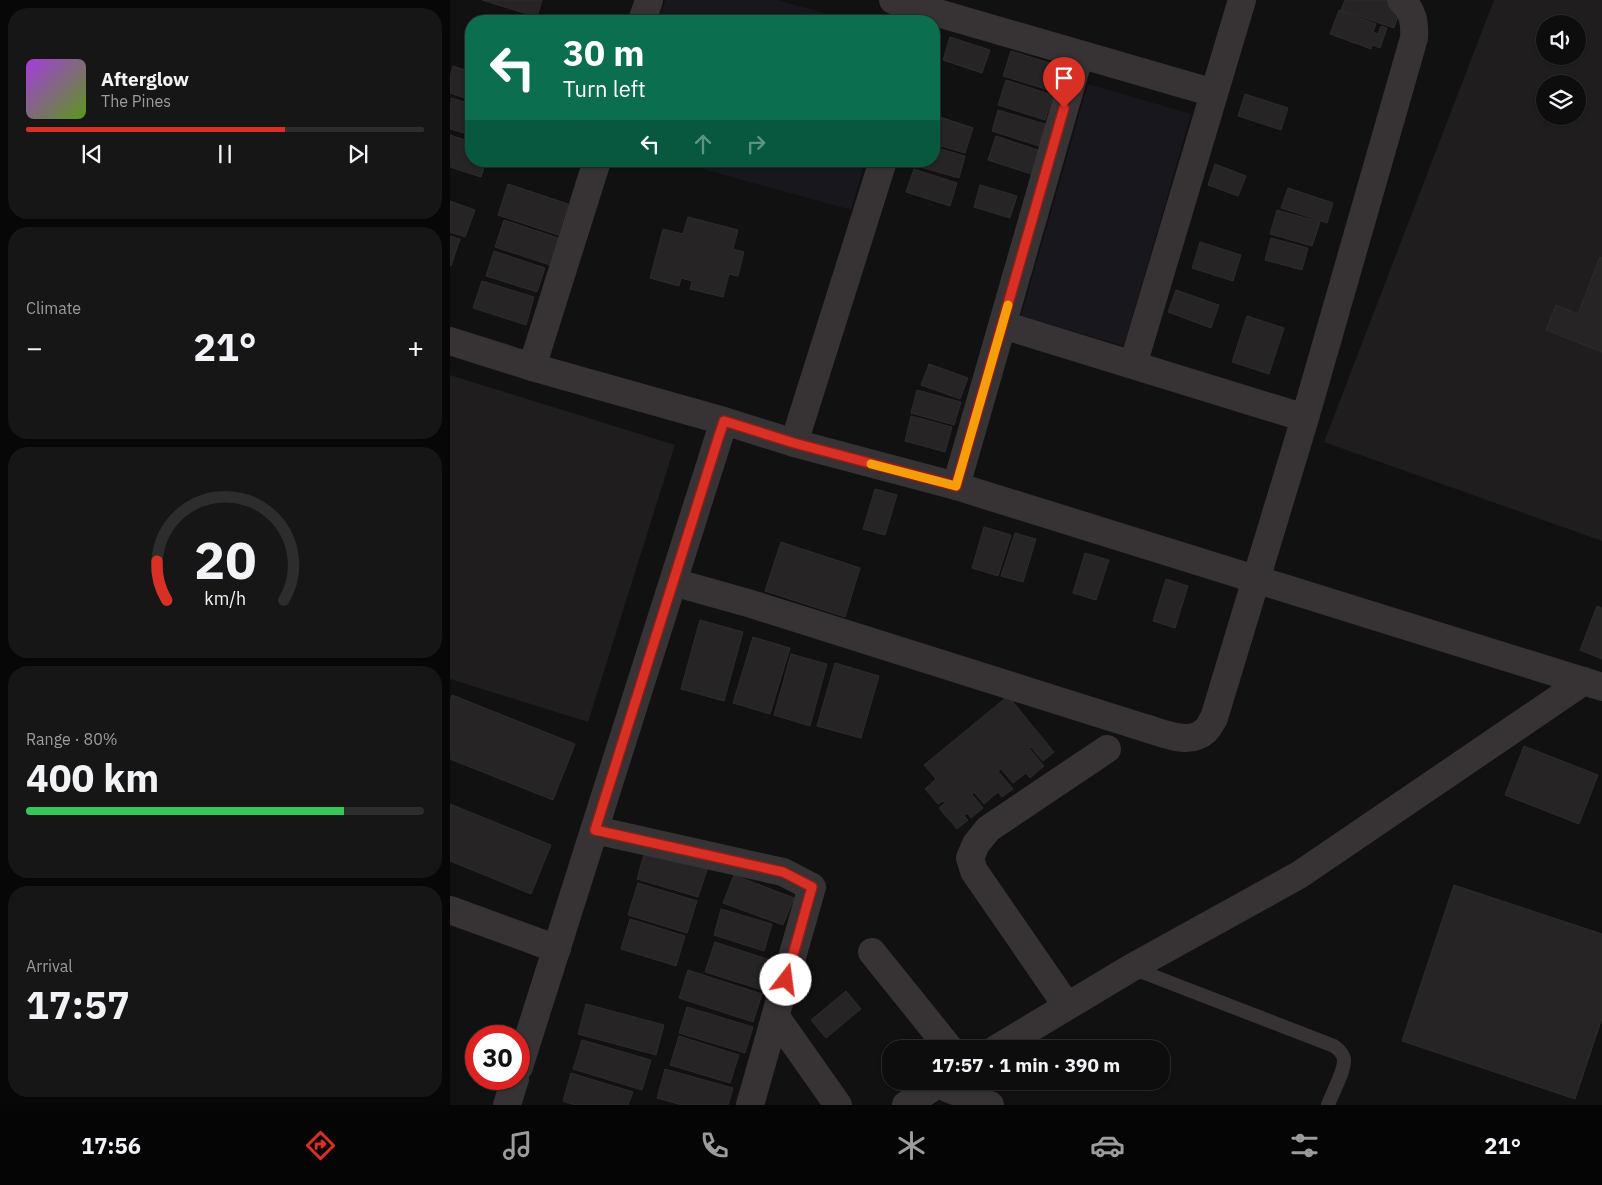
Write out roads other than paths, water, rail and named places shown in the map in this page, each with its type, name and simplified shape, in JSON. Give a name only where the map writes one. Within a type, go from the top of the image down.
[{"type":"street","points":[[644,15],[649,0]]},
{"type":"street","points":[[892,0],[925,15]]},
{"type":"street","points":[[1133,365],[1242,0]]},
{"type":"street","points":[[673,582],[748,603],[1145,728],[1183,738],[1195,738],[1206,731],[1214,718],[1305,418],[1414,38],[1413,15],[1409,7],[1401,0]]},
{"type":"street","points":[[940,20],[1080,54],[1214,93]]},
{"type":"street","points":[[956,486],[1080,54]]},
{"type":"street","points":[[532,367],[595,167]]},
{"type":"street","points":[[794,443],[881,167]]},
{"type":"street","points":[[1002,324],[1305,418]]},
{"type":"street","points":[[450,341],[532,367],[724,421],[794,443],[956,486],[1593,684]]},
{"type":"street","points":[[530,1033],[724,421]]},
{"type":"street","points":[[1011,1040],[1131,968],[1299,875],[1593,684]]},
{"type":"street","points":[[1067,1006],[974,871],[970,858],[976,844],[988,829],[1107,749]]},
{"type":"street","points":[[595,830],[783,872],[812,887],[750,1105]]},
{"type":"street","points":[[450,910],[557,948]]},
{"type":"street","points":[[872,952],[943,1040]]},
{"type":"street","points":[[776,1017],[838,1105]]},
{"type":"street","points":[[506,1105],[511,1090]]},
{"type":"street","points":[[906,1105],[928,1090]]},
{"type":"street","points":[[955,1090],[990,1105]]},
{"type":"lane","points":[[1131,968],[1334,1046],[1340,1050],[1344,1058],[1342,1068],[1328,1105]]}]
